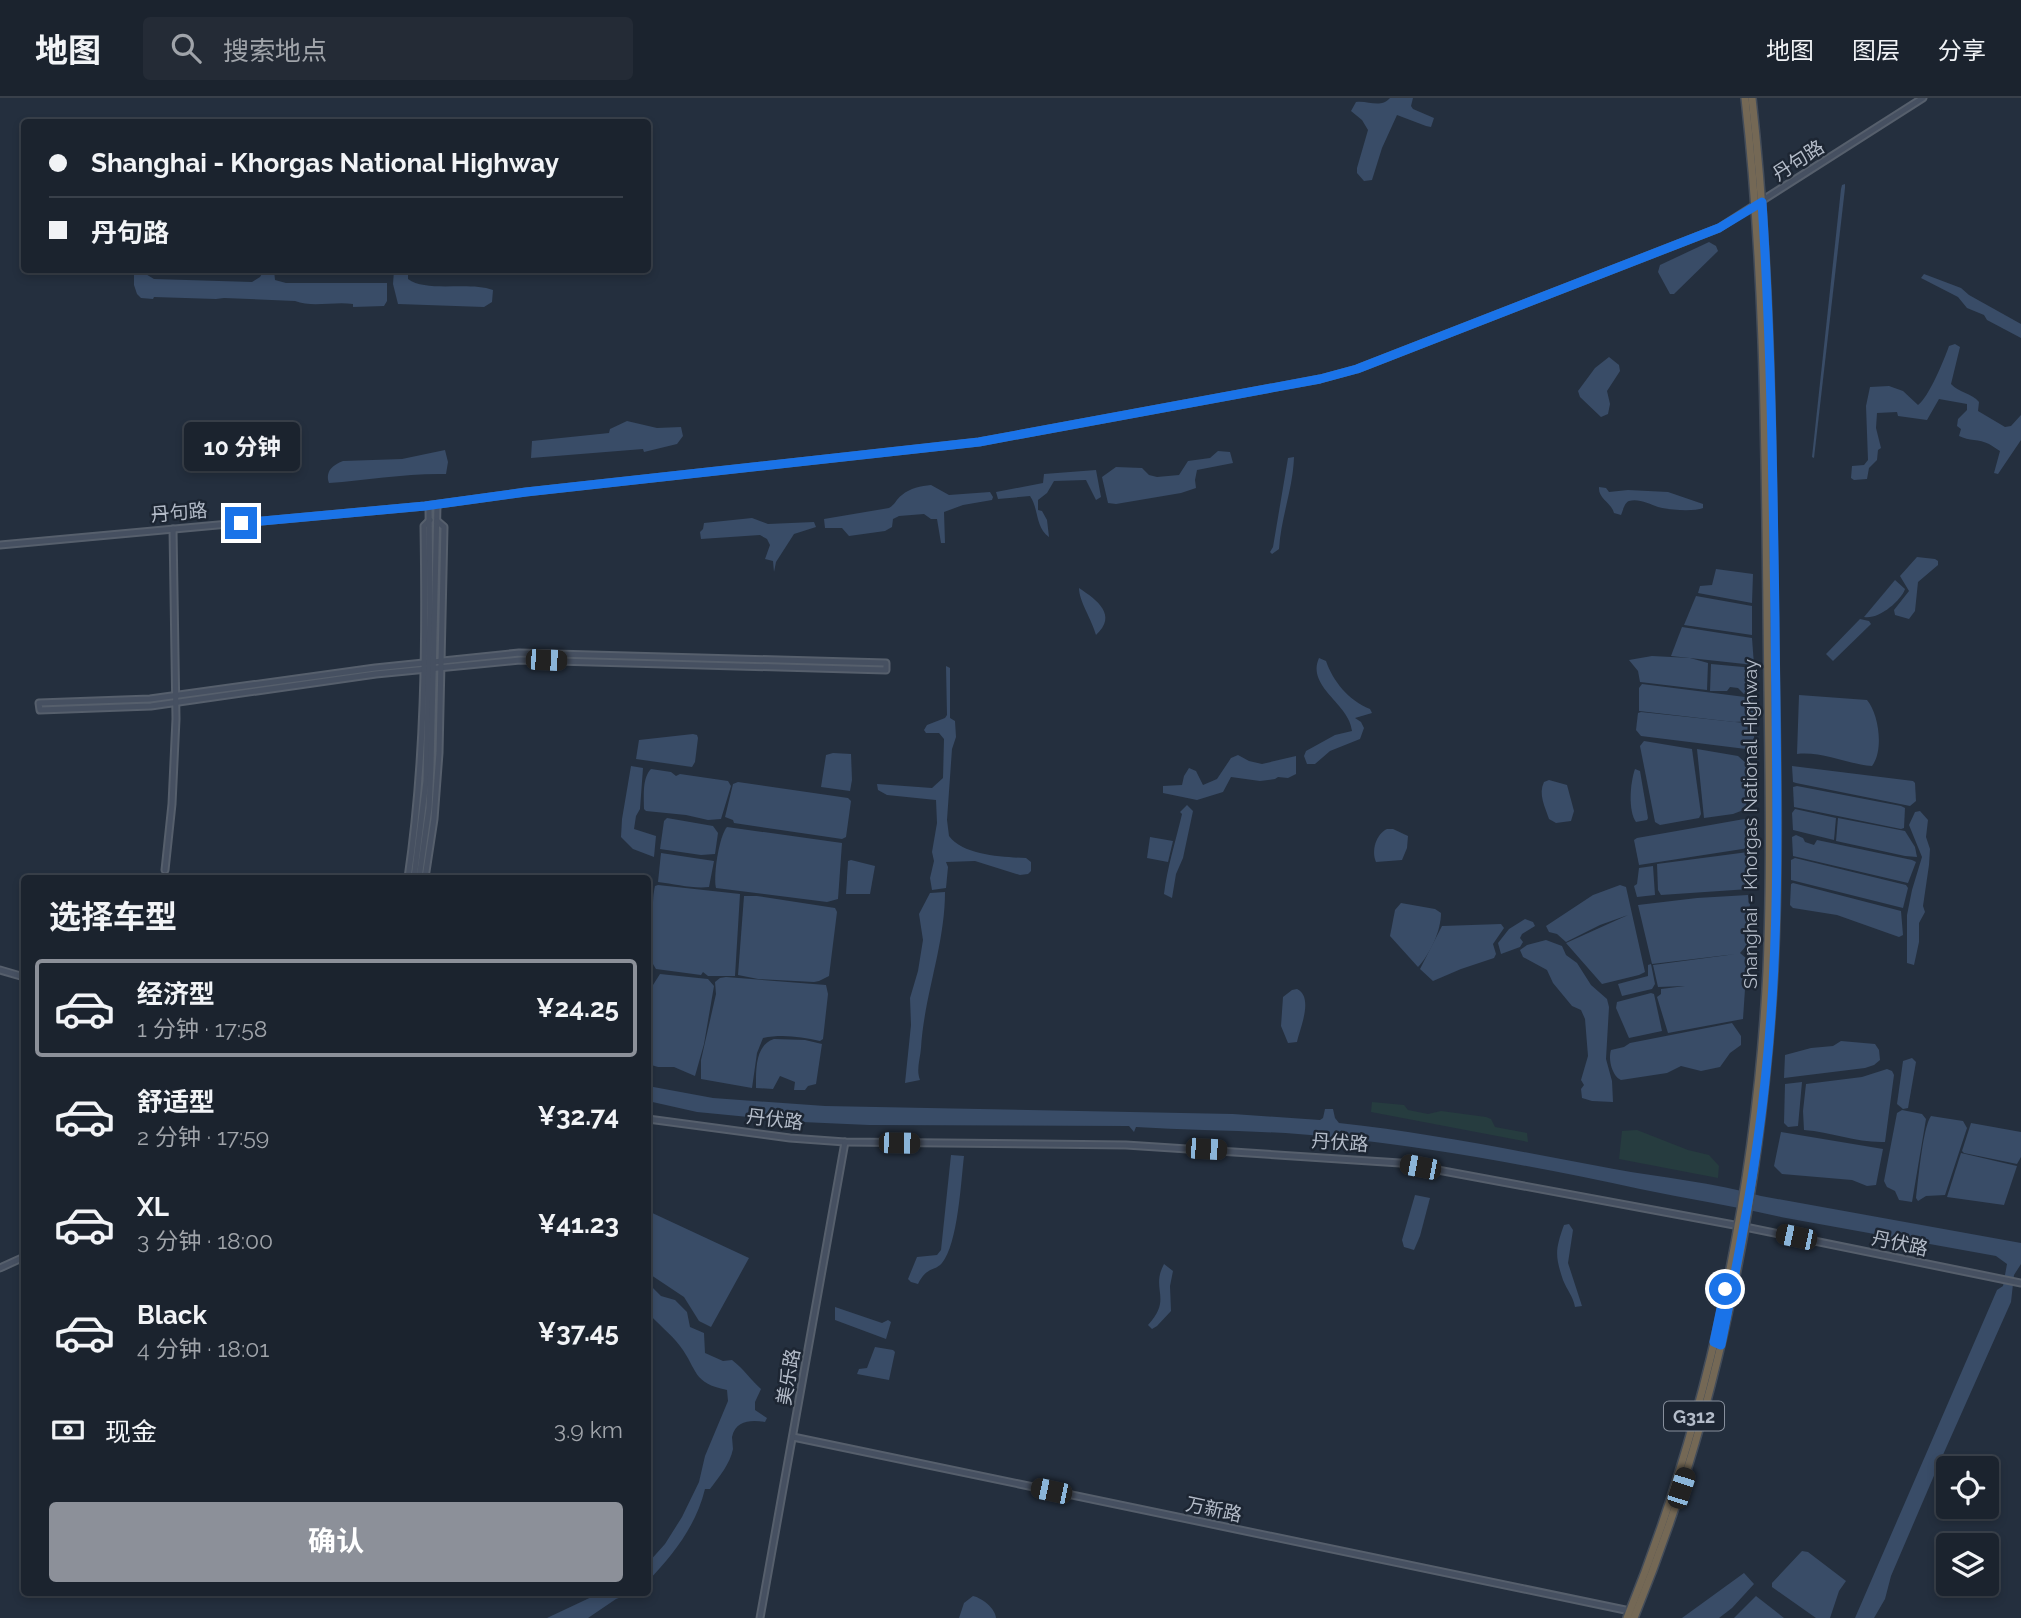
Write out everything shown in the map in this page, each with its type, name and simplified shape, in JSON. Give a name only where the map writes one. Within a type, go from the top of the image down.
[{"type":"highway","name":"Shanghai - Khorgas National Highway","points":[[1745,98],[1755,208],[1769,457]]},
{"type":"highway","name":"Shanghai - Khorgas National Highway","points":[[1630,1616],[1681,1465],[1717,1343],[1741,1226],[1766,1075],[1776,927],[1769,310],[1752,98]]},
{"type":"street","name":"丹句路","points":[[0,545],[429,506],[526,492],[979,442],[1320,379],[1364,366],[1719,228],[1755,208],[1923,98]]},
{"type":"street","points":[[416,875],[425,806],[433,521],[437,505]]},
{"type":"street","points":[[425,875],[436,798],[444,527],[433,521],[429,506]]},
{"type":"street","points":[[165,870],[174,764],[173,529]]},
{"type":"street","points":[[175,699],[152,706],[40,709],[39,703],[175,699],[519,653],[886,663],[886,670],[520,660],[442,664]]},
{"type":"street","points":[[408,875],[420,783],[429,666]]},
{"type":"street","points":[[0,970],[21,976]]},
{"type":"street","name":"丹伏路","points":[[651,1119],[790,1138],[845,1142],[1126,1145],[1400,1163],[1741,1226],[2021,1283]]},
{"type":"street","name":"美乐路","points":[[760,1618],[845,1142]]},
{"type":"street","points":[[0,1268],[21,1258]]},
{"type":"street","name":"万新路","points":[[793,1437],[1630,1616]]},
{"type":"green space","points":[[1372,1102],[1404,1105],[1408,1110],[1428,1114],[1441,1111],[1486,1117],[1491,1119],[1495,1127],[1527,1133],[1528,1142],[1371,1112]]},
{"type":"green space","points":[[1637,1130],[1688,1150],[1709,1155],[1719,1166],[1718,1178],[1619,1159],[1622,1131]]},
{"type":"water","points":[[1390,98],[1413,98],[1413,109],[1434,118],[1431,127],[1397,115],[1382,148],[1372,180],[1364,181],[1357,173],[1357,168],[1368,130],[1362,120],[1351,111],[1356,102],[1378,104]]},
{"type":"water","points":[[1845,184],[1814,458],[1841,189]]},
{"type":"water","points":[[1709,242],[1716,246],[1718,251],[1674,294],[1670,294],[1658,272],[1660,265]]},
{"type":"water","points":[[134,273],[144,273],[154,279],[252,282],[262,273],[274,273],[275,280],[286,283],[387,283],[387,301],[384,306],[353,307],[353,304],[224,298],[153,299],[141,298],[134,285]]},
{"type":"water","points":[[394,273],[408,273],[408,279],[426,285],[472,286],[493,290],[492,302],[484,307],[398,304],[393,284]]},
{"type":"water","points":[[1924,274],[1961,288],[2021,324],[2021,338],[1987,320],[1984,315],[1967,308],[1958,297],[1921,278]]},
{"type":"water","points":[[1955,344],[1960,347],[1951,384],[1979,402],[1978,411],[2005,427],[2011,426],[2021,415],[2021,440],[1998,474],[1994,473],[2000,451],[1985,442],[1959,436],[1961,429],[1957,426],[1958,419],[1967,410],[1967,404],[1939,399],[1927,420],[1898,416],[1897,412],[1877,413],[1876,428],[1881,448],[1878,450],[1877,460],[1869,468],[1867,479],[1851,478],[1852,466],[1864,465],[1868,460],[1866,406],[1870,387],[1889,386],[1903,391],[1918,405],[1931,387],[1949,346]]},
{"type":"water","points":[[1609,357],[1619,365],[1620,371],[1607,391],[1610,404],[1608,414],[1601,417],[1580,397],[1578,391],[1595,368]]},
{"type":"water","points":[[627,421],[657,428],[681,427],[683,436],[677,444],[644,452],[643,449],[531,458],[532,441],[609,433],[610,429]]},
{"type":"water","points":[[445,450],[448,462],[446,474],[329,483],[328,475],[331,469],[343,461],[402,459]]},
{"type":"water","points":[[1218,451],[1230,452],[1233,463],[1197,470],[1196,488],[1181,493],[1108,503],[1102,477],[1116,467],[1142,468],[1149,475],[1157,477],[1179,475],[1188,461],[1210,458]]},
{"type":"water","points":[[1294,457],[1279,549],[1272,554],[1270,552],[1288,458]]},
{"type":"water","points":[[1096,470],[1101,497],[1096,500],[1086,480],[1054,481],[1047,493],[1038,500],[1038,510],[1042,511],[1047,520],[1049,537],[1041,528],[1030,496],[998,499],[996,492],[1043,483],[1044,474]]},
{"type":"water","points":[[931,485],[949,495],[990,492],[993,497],[992,500],[963,505],[944,512],[945,543],[941,543],[937,519],[931,519],[924,514],[899,516],[893,519],[892,527],[885,531],[849,536],[842,528],[825,528],[824,519],[889,508],[908,491]]},
{"type":"water","points":[[1599,487],[1606,488],[1609,492],[1668,492],[1703,504],[1703,508],[1674,510],[1633,500],[1626,503],[1621,515],[1614,513],[1600,495]]},
{"type":"water","points":[[752,518],[768,524],[814,522],[816,527],[794,534],[776,562],[774,572],[773,561],[765,559],[770,545],[767,539],[760,535],[701,539],[700,532],[704,523]]},
{"type":"water","points":[[1917,557],[1935,559],[1938,565],[1918,582],[1915,611],[1909,619],[1895,615],[1894,610],[1909,591],[1900,576]]},
{"type":"water","points":[[1716,569],[1753,574],[1752,603],[1698,593],[1700,586],[1712,585]]},
{"type":"water","points":[[1895,580],[1905,589],[1899,599],[1882,613],[1864,617]]},
{"type":"water","points":[[1079,588],[1103,608],[1105,621],[1096,635],[1081,599]]},
{"type":"water","points":[[1696,596],[1752,606],[1752,635],[1684,625]]},
{"type":"water","points":[[1860,619],[1871,624],[1833,661],[1826,654]]},
{"type":"water","points":[[1682,627],[1752,638],[1754,665],[1671,656]]},
{"type":"water","points":[[1652,656],[1690,658],[1708,663],[1707,690],[1640,682],[1638,671],[1629,660]]},
{"type":"water","points":[[1319,658],[1326,661],[1342,689],[1372,713],[1355,718],[1364,728],[1360,739],[1330,751],[1315,764],[1307,764],[1304,756],[1306,751],[1335,735],[1352,731],[1344,712],[1318,678]]},
{"type":"water","points":[[1711,664],[1754,668],[1754,694],[1744,694],[1738,688],[1730,687],[1727,691],[1710,691]]},
{"type":"water","points":[[946,666],[950,668],[950,718],[955,721],[956,737],[952,749],[947,820],[949,836],[964,848],[974,851],[1026,858],[1031,862],[1031,871],[1020,875],[975,861],[946,862],[946,888],[932,890],[930,878],[937,823],[936,800],[887,795],[878,790],[877,784],[932,788],[943,778],[944,739],[939,733],[926,733],[924,730],[927,725],[947,715]]},
{"type":"water","points":[[1642,684],[1753,698],[1754,721],[1734,722],[1639,711],[1639,688]]},
{"type":"water","points":[[1799,695],[1867,700],[1875,714],[1879,733],[1878,751],[1872,766],[1815,754],[1797,754]]},
{"type":"water","points":[[1638,713],[1754,724],[1754,750],[1641,736],[1636,730]]},
{"type":"water","points":[[693,734],[698,738],[692,767],[636,759],[639,740]]},
{"type":"water","points":[[1644,741],[1692,749],[1701,814],[1699,818],[1660,825],[1655,822],[1640,746]]},
{"type":"water","points":[[1697,749],[1738,756],[1748,765],[1746,809],[1733,814],[1704,818]]},
{"type":"water","points":[[851,754],[850,791],[821,787],[826,755]]},
{"type":"water","points":[[1238,755],[1262,764],[1296,756],[1296,774],[1288,778],[1260,781],[1231,777],[1223,792],[1197,800],[1163,793],[1163,786],[1182,785],[1189,768],[1196,771],[1203,785],[1217,779],[1231,758]]},
{"type":"water","points":[[631,766],[643,768],[640,809],[634,829],[656,836],[654,857],[633,849],[621,837]]},
{"type":"water","points":[[1792,766],[1913,781],[1916,801],[1910,806],[1796,783],[1793,782]]},
{"type":"water","points":[[651,769],[671,772],[676,776],[680,774],[728,781],[731,786],[721,819],[708,820],[646,811],[644,788]]},
{"type":"water","points":[[1635,769],[1640,771],[1648,818],[1636,822],[1631,797]]},
{"type":"water","points":[[1549,780],[1567,785],[1574,811],[1571,821],[1556,823],[1549,819],[1542,791],[1544,782]]},
{"type":"water","points":[[738,782],[848,798],[851,801],[846,837],[842,839],[734,823],[725,817],[733,784]]},
{"type":"water","points":[[1793,787],[1901,806],[1905,808],[1904,828],[1794,807]]},
{"type":"water","points":[[1187,805],[1193,811],[1172,898],[1164,894],[1165,884],[1182,814],[1180,812]]},
{"type":"water","points":[[1795,809],[1836,818],[1834,840],[1793,830],[1792,813]]},
{"type":"water","points":[[1920,811],[1928,820],[1926,837],[1930,849],[1923,906],[1925,912],[1919,923],[1919,942],[1914,965],[1907,963],[1907,915],[1922,857],[1909,825],[1915,812]]},
{"type":"water","points":[[667,818],[713,826],[718,833],[715,854],[701,855],[660,849],[664,821]]},
{"type":"water","points":[[1750,818],[1749,848],[1639,865],[1634,840],[1637,838]]},
{"type":"water","points":[[1838,818],[1905,831],[1915,847],[1917,857],[1836,841]]},
{"type":"water","points":[[727,827],[842,843],[838,899],[827,902],[716,888],[717,856]]},
{"type":"water","points":[[1387,829],[1408,836],[1407,848],[1402,860],[1376,862],[1376,843]]},
{"type":"water","points":[[1796,835],[1814,845],[1817,840],[1916,862],[1908,883],[1793,856],[1792,837]]},
{"type":"water","points":[[1150,837],[1173,841],[1168,862],[1147,858]]},
{"type":"water","points":[[1748,852],[1749,889],[1661,895],[1658,890],[1657,864]]},
{"type":"water","points":[[661,853],[714,861],[709,887],[658,882]]},
{"type":"water","points":[[1795,858],[1906,885],[1908,888],[1903,908],[1791,880],[1791,860]]},
{"type":"water","points":[[848,861],[875,866],[870,894],[846,894]]},
{"type":"water","points":[[1653,866],[1655,895],[1637,897],[1634,886],[1637,884],[1639,868]]},
{"type":"water","points":[[1793,883],[1901,911],[1903,935],[1899,937],[1837,915],[1793,908],[1790,905]]},
{"type":"water","points":[[1620,885],[1626,887],[1645,972],[1602,984],[1566,943],[1628,915],[1566,942],[1557,934],[1549,932],[1546,926],[1593,895]]},
{"type":"water","points":[[655,886],[740,894],[735,976],[708,976],[703,972],[701,975],[656,969],[651,959]]},
{"type":"water","points":[[945,892],[942,931],[923,1029],[918,1069],[920,1080],[905,1083],[911,1025],[910,998],[923,940],[919,914],[930,893]]},
{"type":"water","points":[[1748,895],[1750,904],[1747,945],[1740,953],[1747,959],[1743,1019],[1668,1033],[1657,997],[1661,994],[1661,989],[1685,986],[1658,987],[1653,965],[1736,954],[1652,964],[1638,905]]},
{"type":"water","points":[[744,896],[835,908],[837,912],[829,976],[814,982],[758,979],[738,975]]},
{"type":"water","points":[[1401,903],[1435,909],[1441,913],[1434,942],[1418,967],[1390,936],[1395,910]]},
{"type":"water","points":[[1525,919],[1533,922],[1535,926],[1522,934],[1520,938],[1523,942],[1520,947],[1501,954],[1498,943],[1509,929]]},
{"type":"water","points":[[1501,924],[1504,928],[1493,944],[1496,954],[1494,958],[1433,981],[1420,969],[1442,926]]},
{"type":"water","points":[[1546,940],[1562,946],[1566,955],[1577,963],[1591,985],[1607,999],[1609,1007],[1606,1059],[1612,1081],[1613,1102],[1582,1098],[1581,1089],[1584,1085],[1581,1080],[1588,1056],[1585,1019],[1581,1010],[1572,1006],[1553,983],[1547,970],[1523,957],[1520,950],[1527,945]]},
{"type":"water","points":[[1651,964],[1655,984],[1652,989],[1622,996],[1618,984],[1648,976],[1648,965]]},
{"type":"water","points":[[660,974],[708,979],[714,986],[704,1044],[695,1076],[674,1067],[651,1065],[653,985]]},
{"type":"water","points":[[726,977],[826,985],[828,994],[823,1039],[820,1041],[785,1036],[763,1038],[757,1053],[752,1088],[701,1079],[701,1060],[716,994],[715,982]]},
{"type":"water","points":[[1297,989],[1305,999],[1304,1013],[1297,1042],[1288,1043],[1281,1026],[1283,997]]},
{"type":"water","points":[[1654,994],[1662,1031],[1629,1038],[1616,1008],[1617,1002]]},
{"type":"water","points":[[1732,1023],[1741,1036],[1741,1045],[1730,1053],[1720,1067],[1701,1071],[1681,1066],[1667,1073],[1621,1080],[1613,1071],[1610,1062],[1611,1050],[1630,1043]]},
{"type":"water","points":[[774,1039],[805,1040],[822,1044],[816,1084],[805,1090],[794,1090],[795,1082],[780,1076],[773,1089],[756,1088],[760,1052]]},
{"type":"water","points":[[1841,1041],[1875,1044],[1880,1060],[1865,1068],[1784,1078],[1785,1055],[1833,1046]]},
{"type":"water","points":[[1912,1058],[1916,1062],[1908,1108],[1903,1109],[1897,1104],[1903,1061]]},
{"type":"water","points":[[1887,1069],[1894,1075],[1885,1142],[1804,1130],[1806,1084],[1862,1077]]},
{"type":"water","points":[[1802,1082],[1798,1126],[1788,1127],[1784,1123],[1785,1084]]},
{"type":"water","points":[[651,1087],[713,1098],[825,1106],[1233,1114],[1320,1120],[1325,1109],[1333,1109],[1339,1123],[1443,1137],[2021,1243],[2021,1264],[2014,1275],[2011,1302],[1942,1456],[1936,1456],[1936,1471],[1891,1576],[1885,1599],[1874,1618],[1855,1618],[1997,1290],[2003,1286],[2007,1264],[1996,1256],[1525,1166],[1371,1141],[1258,1132],[1136,1127],[1134,1132],[1129,1126],[869,1125],[697,1112],[651,1102]]},
{"type":"water","points":[[1902,1110],[1922,1114],[1926,1119],[1912,1202],[1899,1200],[1895,1191],[1887,1187],[1884,1181],[1897,1113]]},
{"type":"water","points":[[1931,1116],[1963,1121],[1967,1128],[1945,1195],[1926,1196],[1918,1201],[1916,1198],[1921,1155]]},
{"type":"water","points":[[1971,1123],[2021,1132],[2021,1157],[2017,1164],[1964,1153],[1962,1151]]},
{"type":"water","points":[[1781,1132],[1883,1149],[1876,1185],[1867,1186],[1852,1180],[1782,1174],[1774,1166]]},
{"type":"water","points":[[1961,1153],[2017,1166],[2004,1205],[1947,1197]]},
{"type":"water","points":[[951,1155],[964,1156],[952,1242],[942,1263],[924,1274],[918,1284],[908,1279],[917,1257],[937,1255],[941,1250]]},
{"type":"water","points":[[1415,1195],[1430,1198],[1414,1250],[1404,1247],[1402,1240]]},
{"type":"water","points":[[651,1212],[749,1258],[711,1327],[699,1321],[684,1297],[651,1275]]},
{"type":"water","points":[[1569,1224],[1573,1230],[1568,1263],[1582,1306],[1575,1307],[1557,1259],[1564,1225]]},
{"type":"water","points":[[1164,1264],[1173,1271],[1170,1286],[1171,1311],[1152,1329],[1148,1325],[1159,1308],[1159,1281]]},
{"type":"water","points":[[651,1286],[661,1296],[675,1300],[687,1312],[690,1327],[704,1333],[705,1353],[723,1361],[732,1360],[761,1389],[755,1402],[755,1410],[767,1418],[765,1422],[749,1421],[741,1424],[734,1431],[732,1455],[727,1465],[710,1489],[705,1489],[690,1528],[651,1578],[651,1560],[665,1544],[682,1517],[699,1482],[705,1456],[728,1401],[727,1390],[707,1384],[701,1379],[676,1342],[651,1316]]},
{"type":"water","points":[[835,1307],[882,1323],[888,1320],[891,1322],[886,1339],[835,1320]]},
{"type":"water","points":[[875,1347],[895,1352],[889,1380],[857,1374],[859,1369],[867,1368]]},
{"type":"water","points":[[1802,1551],[1808,1552],[1846,1581],[1839,1591],[1830,1618],[1816,1618],[1772,1587],[1772,1583]]},
{"type":"water","points":[[1744,1573],[1754,1584],[1719,1618],[1682,1618]]},
{"type":"water","points":[[594,1596],[624,1596],[588,1618],[547,1618]]},
{"type":"water","points":[[973,1596],[988,1604],[996,1618],[959,1618],[964,1603]]},
{"type":"water","points":[[1756,1596],[1784,1618],[1734,1618]]},
{"type":"route","points":[[241,523],[425,506],[526,492],[979,442],[1320,379],[1357,369],[1719,228],[1762,202],[1772,369],[1776,927],[1766,1075],[1752,1182],[1721,1345],[1714,1342],[1725,1289]]}]
